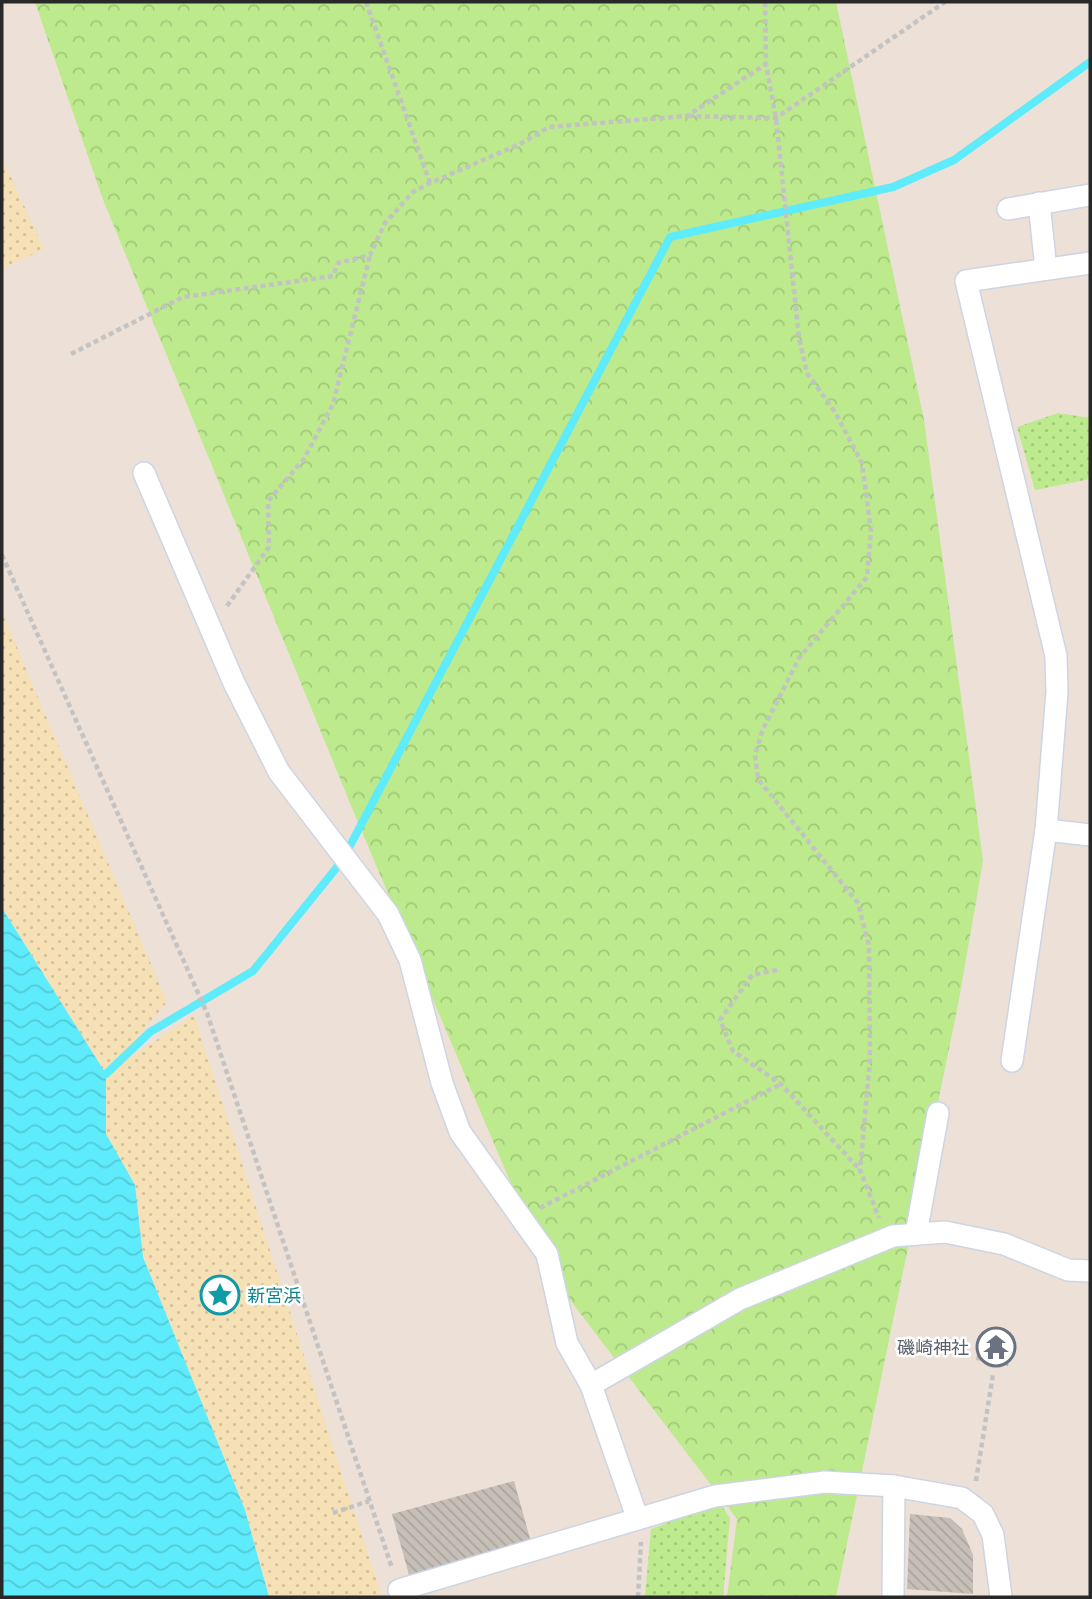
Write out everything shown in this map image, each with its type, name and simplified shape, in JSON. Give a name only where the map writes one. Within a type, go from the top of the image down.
[{"type":"street","points":[[1008,209],[1090,195]]},
{"type":"street","points":[[1039,204],[1046,270]]},
{"type":"street","points":[[1012,1060],[1046,830],[1057,692],[1056,656],[966,281],[1090,263]]},
{"type":"street","points":[[144,473],[234,683],[279,772],[388,914],[410,960],[442,1083],[460,1132],[547,1254],[568,1343],[590,1385],[637,1517]]},
{"type":"street","points":[[1046,830],[1090,835]]},
{"type":"street","points":[[916,1234],[938,1113]]},
{"type":"street","points":[[590,1385],[740,1299],[893,1236],[945,1232],[1004,1244],[1068,1270],[1090,1271]]},
{"type":"street","points":[[399,1590],[637,1517],[715,1496],[825,1482],[894,1486],[962,1499],[983,1514],[993,1535],[1001,1597]]},
{"type":"street","points":[[893,1597],[894,1486]]},
{"type":"path","points":[[366,2],[430,183]]},
{"type":"path","points":[[765,2],[766,64],[776,118],[799,338],[807,373],[835,412],[862,463],[871,531],[867,578],[799,658],[763,729],[755,754],[758,779],[858,904],[869,946],[870,1060],[860,1170]]},
{"type":"path","points":[[212,627],[269,547],[268,501],[303,459],[333,404],[370,256],[385,223],[413,191],[520,144],[549,127],[687,116],[776,118],[944,2]]},
{"type":"path","points":[[687,116],[766,64]]},
{"type":"path","points":[[71,354],[183,298],[333,276],[338,263],[370,256]]},
{"type":"path","points":[[2,555],[202,1001],[399,1590]]},
{"type":"path","points":[[777,970],[752,975],[720,1020],[733,1051],[781,1084],[860,1170],[880,1220],[893,1236]]},
{"type":"path","points":[[520,1218],[781,1084]]},
{"type":"path","points":[[972,1506],[993,1374]]},
{"type":"path","points":[[333,1513],[369,1501]]},
{"type":"path","points":[[637,1517],[641,1531],[638,1597]]},
{"type":"green space","points":[[35,2],[836,2],[924,420],[983,861],[958,1005],[836,1597],[727,1597],[737,1519],[548,1271],[357,820],[102,197]]},
{"type":"green space","points":[[1058,413],[1090,418],[1090,479],[1035,490],[1017,427]]},
{"type":"green space","points":[[720,1503],[730,1518],[723,1597],[645,1597],[651,1529]]},
{"type":"sand","points":[[2,158],[44,249],[2,269]]},
{"type":"sand","name":"新宮浜","points":[[2,612],[167,1002],[108,1072],[194,1015],[382,1597],[269,1597],[245,1510],[143,1257],[135,1185],[106,1134],[106,1074],[2,908]]},
{"type":"water","points":[[2,908],[106,1074],[106,1134],[135,1185],[143,1257],[245,1510],[269,1597],[2,1597]]},
{"type":"building","points":[[982,1331],[1013,1337],[1008,1366],[976,1360]]},
{"type":"building","points":[[514,1481],[531,1542],[409,1575],[392,1514]]},
{"type":"building","points":[[910,1514],[950,1518],[962,1529],[973,1555],[973,1594],[907,1589]]},
{"type":"waterway","points":[[106,1074],[150,1032],[253,971],[342,861],[670,237],[893,187],[954,160],[1090,62]]},
{"type":"place","name":"新宮浜","points":[[220,1295]]},
{"type":"place","name":"磯崎神社","points":[[996,1347]]}]
